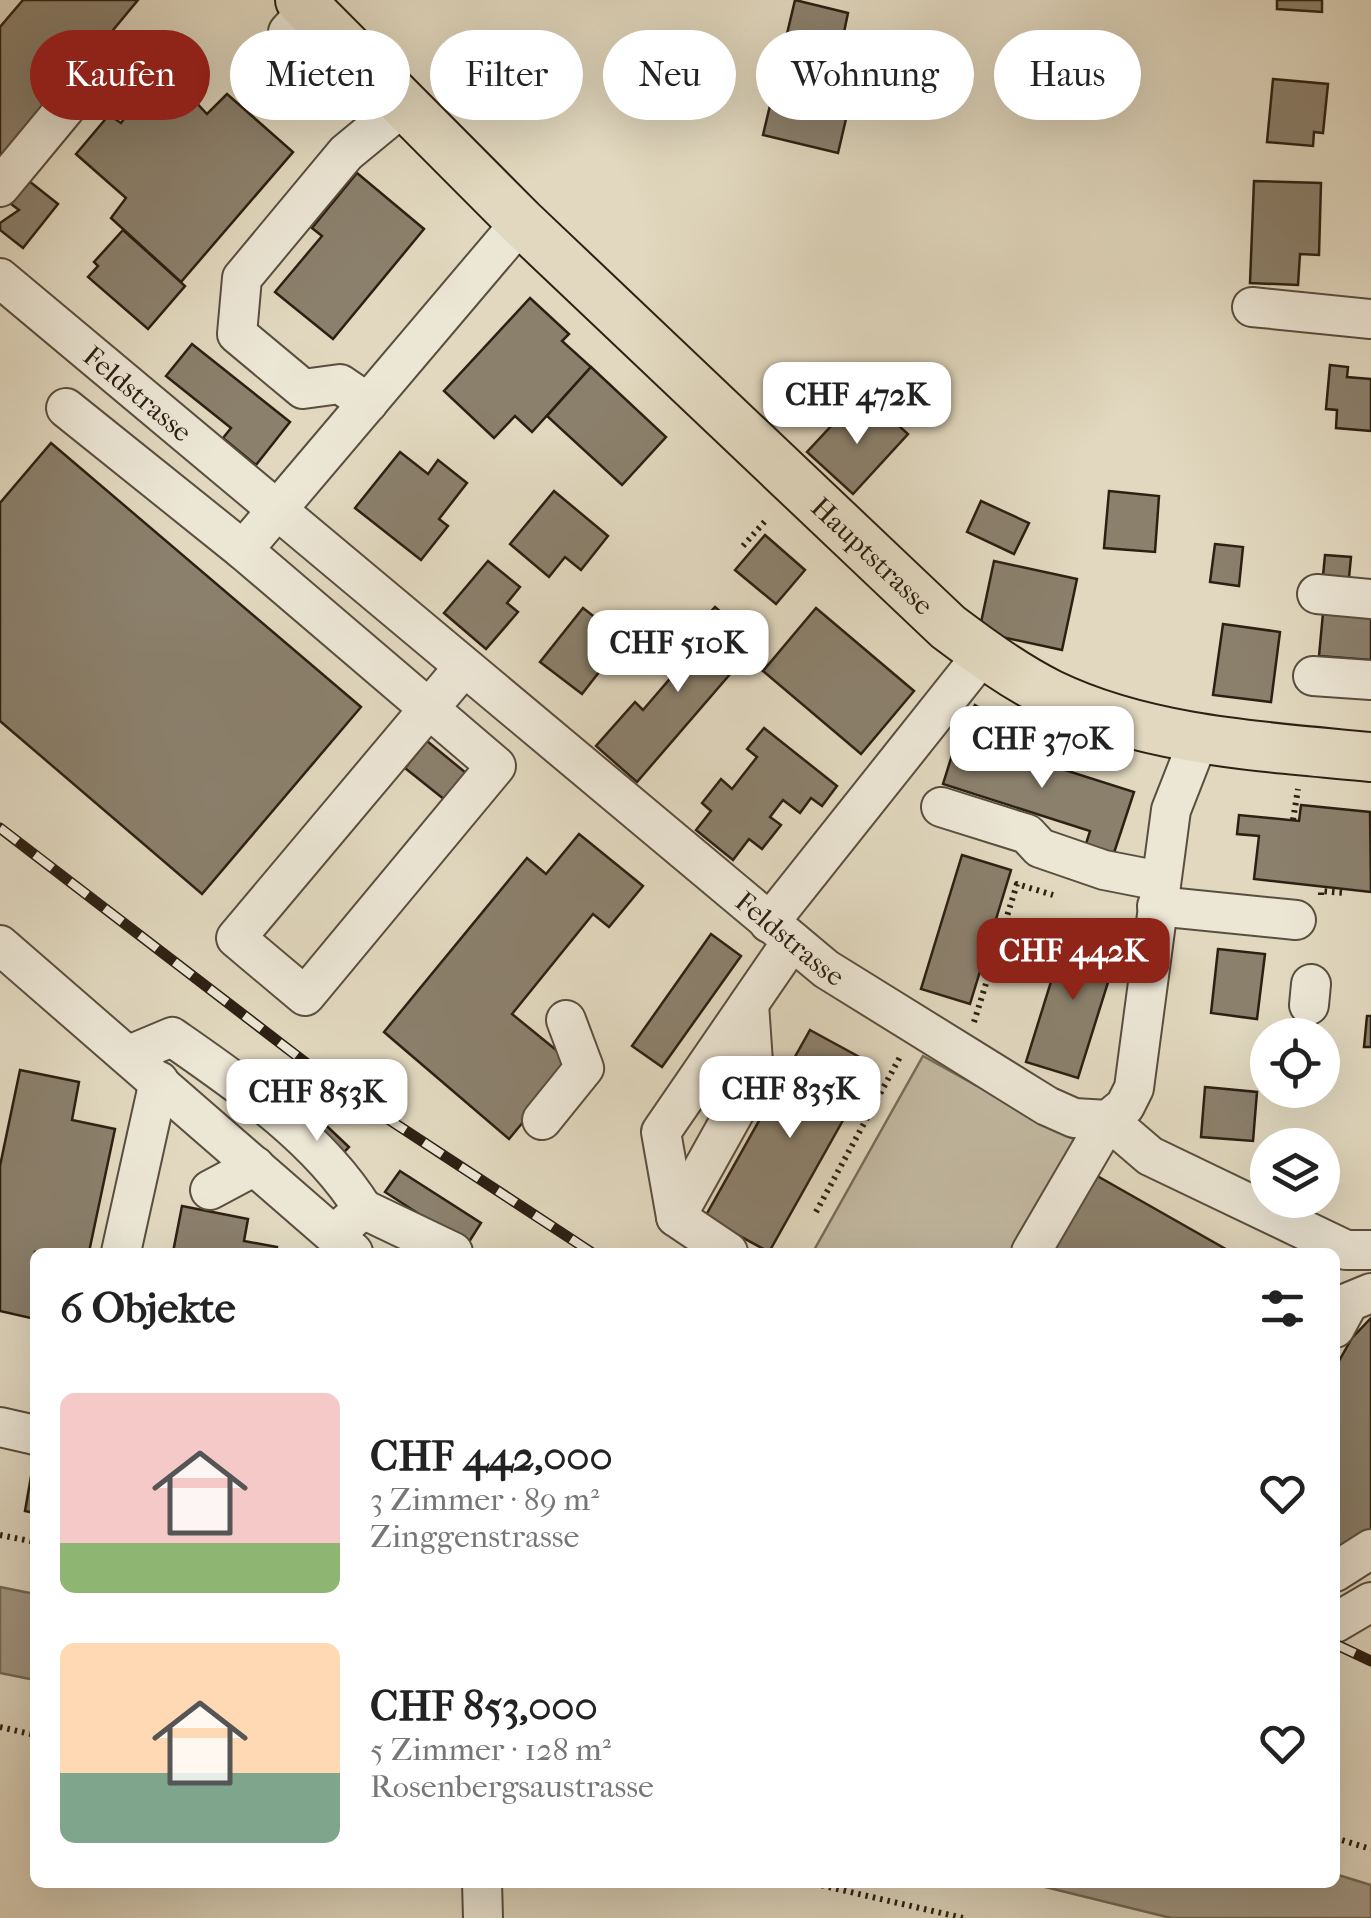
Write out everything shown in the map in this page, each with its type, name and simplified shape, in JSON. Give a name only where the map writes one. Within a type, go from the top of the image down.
[{"type":"main road","name":"Hauptstrasse","points":[[410,114],[948,627],[983,654],[1082,707],[1200,736],[1371,758]]},
{"type":"street","points":[[0,187],[55,120]]},
{"type":"street","points":[[368,403],[340,384],[303,388],[237,334],[242,278],[346,153],[385,120]]},
{"type":"street","points":[[244,550],[521,222]]},
{"type":"street","name":"Feldstrasse","points":[[0,278],[462,668],[685,868],[826,968],[1047,1106],[1074,1118],[1108,1120]]},
{"type":"street","points":[[1252,307],[1371,319]]},
{"type":"street","points":[[66,408],[244,550],[428,709],[496,766],[304,996],[236,938],[428,709],[462,668]]},
{"type":"street","points":[[1318,594],[1371,599]]},
{"type":"street","points":[[722,1248],[676,1217],[662,1132],[748,1004],[780,932],[983,654]]},
{"type":"street","points":[[1313,676],[1371,680]]},
{"type":"street","points":[[1034,1248],[1108,1120],[1125,1106],[1134,1088],[1171,810],[1200,736]]},
{"type":"street","points":[[941,807],[1027,834],[1040,848],[1158,894],[1296,920]]},
{"type":"street","points":[[0,945],[255,1166],[337,1247],[363,1210]]},
{"type":"street","points":[[676,1217],[754,1077],[748,1004]]},
{"type":"street","points":[[542,1120],[584,1068],[566,1020]]},
{"type":"street","points":[[128,1055],[172,1037],[238,1082],[340,1173],[363,1210],[444,1248]]},
{"type":"street","points":[[121,1248],[159,1082]]},
{"type":"street","points":[[1108,1120],[1150,1156],[1335,1248]]},
{"type":"street","points":[[210,1190],[255,1166]]},
{"type":"street","points":[[1340,1319],[1349,1302],[1371,1293]]},
{"type":"street","points":[[0,1427],[30,1435]]},
{"type":"street","points":[[1340,1569],[1371,1549]]},
{"type":"street","points":[[1340,1620],[1371,1602]]},
{"type":"street","points":[[482,1888],[483,1918]]},
{"type":"path","points":[[743,546],[766,520]]},
{"type":"path","points":[[1293,820],[1299,778]]},
{"type":"path","points":[[964,1054],[1016,884],[1062,898]]},
{"type":"path","points":[[1322,890],[1344,893]]},
{"type":"path","points":[[816,1212],[917,1025]]},
{"type":"path","points":[[0,1536],[30,1541]]},
{"type":"path","points":[[0,1728],[30,1734]]},
{"type":"path","points":[[1340,1840],[1371,1849]]},
{"type":"path","points":[[833,1888],[964,1918]]},
{"type":"shaded area","points":[[923,1056],[1075,1140],[1014,1248],[815,1248]]},
{"type":"shaded area","points":[[0,1587],[30,1593],[30,1679],[0,1673]]},
{"type":"shaded area","points":[[1340,1876],[1371,1885],[1371,1918],[1171,1918],[1049,1888],[1340,1888]]},
{"type":"building","points":[[23,0],[138,0],[113,30],[30,30],[30,120],[38,120],[0,166],[0,27]]},
{"type":"building","points":[[795,0],[848,13],[844,30],[788,30]]},
{"type":"building","points":[[1277,0],[1322,0],[1322,12],[1277,9]]},
{"type":"building","points":[[1273,79],[1328,84],[1323,133],[1314,132],[1313,146],[1267,142]]},
{"type":"building","points":[[227,94],[230,120],[257,120],[293,152],[181,282],[111,218],[126,198],[76,154],[105,120],[210,120],[210,111]]},
{"type":"building","points":[[767,120],[846,120],[838,153],[763,135]]},
{"type":"building","points":[[357,173],[424,229],[333,339],[275,292],[322,236],[312,228]]},
{"type":"building","points":[[29,181],[58,204],[23,248],[0,230],[0,223],[19,210],[11,204]]},
{"type":"building","points":[[1254,181],[1321,183],[1319,255],[1300,254],[1298,285],[1250,283]]},
{"type":"building","points":[[123,230],[185,286],[148,329],[88,277],[98,266],[94,262]]},
{"type":"building","points":[[530,298],[569,334],[562,341],[591,367],[532,432],[515,416],[494,438],[444,391]]},
{"type":"building","points":[[192,344],[290,422],[256,465],[223,438],[231,428],[166,376]]},
{"type":"building","points":[[1330,365],[1348,367],[1347,377],[1371,379],[1371,431],[1336,428],[1337,410],[1326,409]]},
{"type":"building","points":[[591,367],[666,437],[622,485],[547,416]]},
{"type":"building","points":[[879,408],[908,434],[853,494],[807,452],[847,409],[864,424]]},
{"type":"building","points":[[51,443],[361,707],[202,894],[0,721],[0,503]]},
{"type":"building","points":[[400,452],[428,474],[438,460],[467,483],[439,519],[448,526],[421,560],[355,508]]},
{"type":"building","points":[[554,491],[608,536],[581,570],[565,557],[549,577],[510,544]]},
{"type":"building","points":[[1109,491],[1159,496],[1155,552],[1104,548]]},
{"type":"building","points":[[981,501],[1029,523],[1014,554],[967,532]]},
{"type":"building","points":[[765,535],[805,570],[776,604],[735,570]]},
{"type":"building","points":[[1215,544],[1243,547],[1239,586],[1210,582]]},
{"type":"building","points":[[1325,555],[1351,557],[1348,588],[1322,586]]},
{"type":"building","points":[[488,561],[520,587],[507,603],[518,612],[486,649],[444,613]]},
{"type":"building","points":[[994,561],[1077,579],[1062,650],[979,632]]},
{"type":"building","points":[[715,607],[757,643],[637,782],[596,746],[635,702],[643,710],[685,661],[675,652]]},
{"type":"building","points":[[583,608],[624,640],[582,694],[540,662]]},
{"type":"building","points":[[816,608],[914,691],[861,754],[763,671]]},
{"type":"building","points":[[1323,613],[1371,617],[1371,660],[1319,656]]},
{"type":"building","points":[[1223,624],[1280,632],[1271,702],[1213,695]]},
{"type":"building","points":[[975,705],[993,716],[988,724],[970,714]]},
{"type":"building","points":[[764,728],[837,786],[822,806],[811,798],[800,813],[783,800],[770,817],[781,825],[762,849],[749,839],[733,860],[696,830],[711,811],[702,803],[721,779],[732,789],[757,757],[747,749]]},
{"type":"building","points":[[958,736],[1134,792],[1113,856],[1085,847],[1090,831],[943,784]]},
{"type":"building","points":[[427,741],[466,773],[445,800],[405,768]]},
{"type":"building","points":[[1301,805],[1370,812],[1371,892],[1254,879],[1259,836],[1237,834],[1239,815],[1299,821]]},
{"type":"building","points":[[579,834],[643,886],[609,927],[593,914],[512,1014],[572,1063],[509,1139],[384,1032],[527,858],[546,874]]},
{"type":"building","points":[[962,855],[1011,870],[970,1004],[921,989]]},
{"type":"building","points":[[1068,927],[1120,944],[1078,1078],[1026,1062]]},
{"type":"building","points":[[711,934],[741,956],[662,1067],[632,1046]]},
{"type":"building","points":[[1218,949],[1265,954],[1257,1018],[1211,1013]]},
{"type":"building","points":[[1301,1004],[1316,1005],[1315,1018],[1300,1018]]},
{"type":"building","points":[[1367,1016],[1371,1016],[1371,1047],[1364,1047]]},
{"type":"building","points":[[810,1030],[874,1065],[771,1248],[762,1248],[705,1217]]},
{"type":"building","points":[[20,1070],[79,1082],[72,1120],[115,1129],[90,1248],[30,1248],[30,1318],[0,1311],[0,1166]]},
{"type":"building","points":[[1205,1087],[1250,1091],[1250,1108],[1256,1108],[1250,1141],[1201,1137]]},
{"type":"building","points":[[313,1113],[349,1147],[321,1176],[285,1142]]},
{"type":"building","points":[[400,1171],[481,1223],[467,1245],[385,1192]]},
{"type":"building","points":[[1092,1173],[1224,1248],[1049,1248]]},
{"type":"building","points":[[182,1206],[248,1219],[244,1241],[277,1247],[277,1248],[174,1248]]},
{"type":"building","points":[[1371,1318],[1371,1535],[1340,1554],[1340,1359],[1352,1338]]},
{"type":"building","points":[[30,1482],[30,1512],[25,1511]]},
{"type":"railway","points":[[0,828],[327,1079],[585,1248]]},
{"type":"railway","points":[[1340,1646],[1371,1661]]}]
